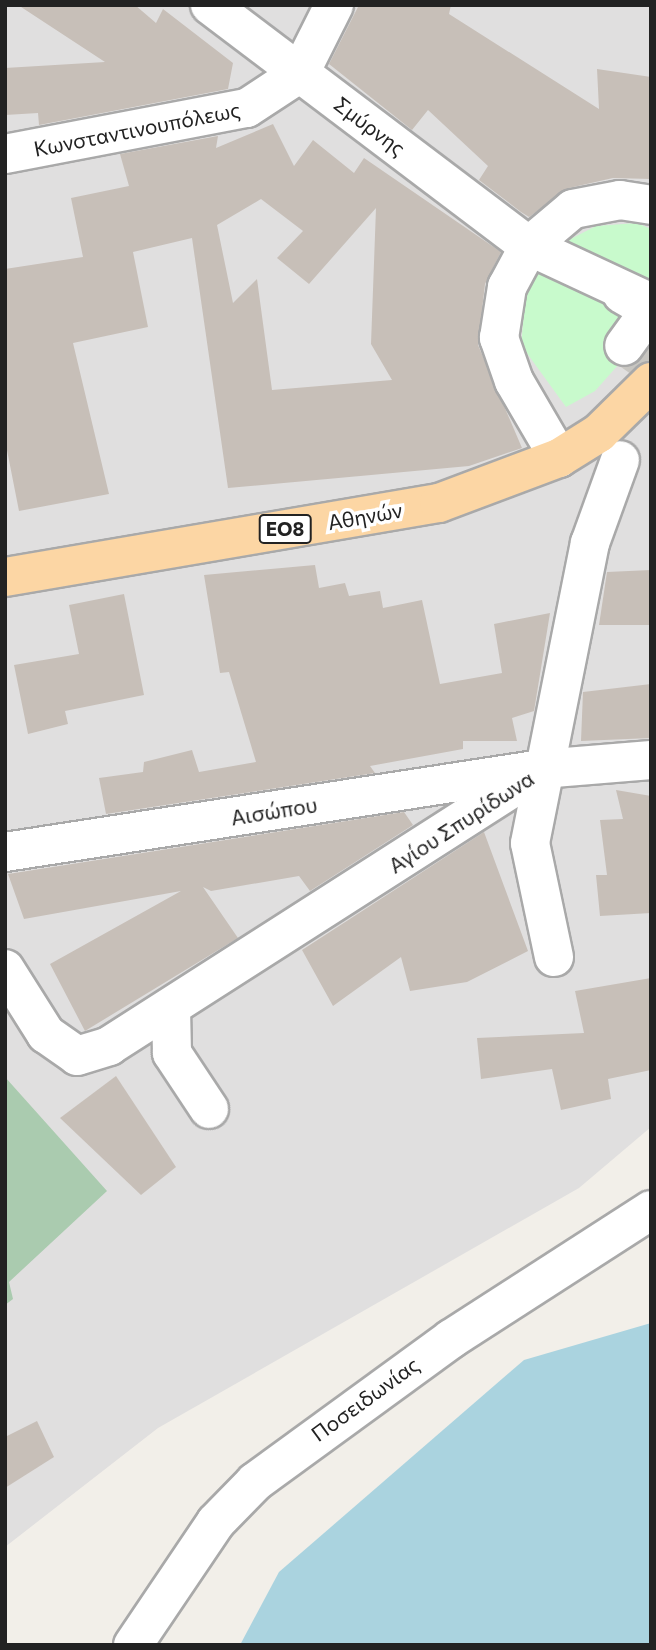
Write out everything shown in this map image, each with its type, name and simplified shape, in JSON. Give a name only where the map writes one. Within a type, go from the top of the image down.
[{"type":"main road","name":"Αθηνών","points":[[5,577],[439,503],[559,458],[623,451],[651,382]]},
{"type":"street","name":"Σμύρνης","points":[[210,5],[529,246],[636,298],[650,310],[624,346]]},
{"type":"street","points":[[300,73],[334,5]]},
{"type":"street","name":"Κωνσταντινουπόλεως","points":[[5,154],[223,115],[257,103],[300,73]]},
{"type":"street","points":[[559,458],[514,382],[499,338],[508,287],[529,246],[573,209],[620,200],[651,205]]},
{"type":"street","name":"Αγίου Σπυρίδωνα","points":[[5,969],[46,1034],[77,1056],[109,1046],[171,1009],[542,769],[590,543],[623,451]]},
{"type":"street","name":"Αισώπου","points":[[5,852],[542,769],[651,760]]},
{"type":"street","points":[[542,769],[530,843],[554,957]]},
{"type":"street","points":[[171,1009],[172,1053],[209,1109]]},
{"type":"street","name":"Ποσειδωνίας","points":[[133,1645],[216,1522],[255,1482],[451,1339],[651,1210]]},
{"type":"shaded area","points":[[5,5],[651,5],[651,1127],[579,1188],[158,1428],[5,1547]]},
{"type":"green space","points":[[637,223],[651,229],[651,328],[595,391],[566,407],[521,345],[527,282],[555,247],[596,226]]},
{"type":"green space","points":[[5,1077],[107,1191],[9,1282],[13,1299],[5,1305]]},
{"type":"water","points":[[651,1323],[651,1645],[240,1645],[279,1572],[524,1360]]},
{"type":"building","points":[[18,5],[135,5],[156,23],[163,9],[233,63],[228,89],[39,125],[38,113],[5,115],[5,68],[105,62]]},
{"type":"building","points":[[359,5],[451,5],[449,14],[599,109],[597,69],[651,77],[651,179],[613,178],[569,188],[529,217],[479,180],[488,166],[428,110],[412,130],[329,64]]},
{"type":"building","points":[[273,124],[294,166],[313,140],[354,173],[364,158],[501,252],[485,284],[478,345],[522,448],[469,466],[228,488],[192,238],[133,252],[148,327],[73,343],[109,494],[19,511],[5,440],[5,269],[83,257],[71,198],[129,186],[120,154],[218,136],[216,148]],"holes":[[[261,199],[303,231],[277,258],[309,284],[376,208],[371,344],[392,380],[272,390],[257,279],[233,303],[217,225]]]},
{"type":"building","points":[[315,565],[319,588],[345,583],[349,596],[380,591],[383,608],[422,600],[440,684],[502,673],[494,624],[550,613],[534,711],[512,718],[517,741],[463,741],[463,749],[370,766],[375,773],[106,814],[99,778],[143,772],[144,762],[192,750],[199,772],[256,762],[229,672],[220,673],[204,575]]},
{"type":"building","points":[[651,570],[651,625],[599,625],[607,572]]},
{"type":"building","points":[[124,594],[144,695],[65,711],[68,724],[28,734],[14,665],[79,654],[69,605]]},
{"type":"building","points":[[651,684],[651,738],[581,741],[583,692]]},
{"type":"building","points":[[616,790],[651,796],[651,913],[600,916],[596,875],[607,875],[600,820],[623,819]]},
{"type":"building","points":[[404,812],[413,825],[310,891],[299,876],[211,891],[203,887],[238,938],[85,1031],[50,964],[181,891],[24,919],[8,874]]},
{"type":"building","points":[[484,832],[528,951],[467,982],[410,991],[401,957],[333,1006],[302,950]]},
{"type":"building","points":[[651,978],[651,1070],[608,1079],[611,1099],[561,1110],[552,1069],[481,1079],[477,1038],[584,1033],[575,991]]},
{"type":"building","points":[[116,1076],[176,1167],[141,1195],[60,1118]]},
{"type":"building","points":[[37,1421],[54,1457],[5,1488],[5,1437]]},
{"type":"tunnel","points":[[624,346],[651,365]]}]
